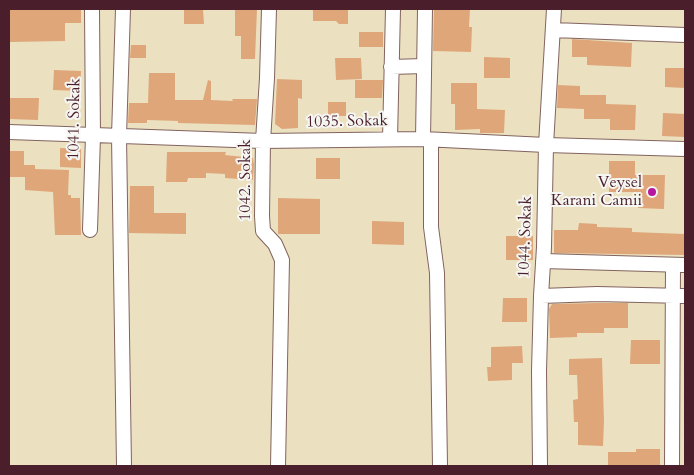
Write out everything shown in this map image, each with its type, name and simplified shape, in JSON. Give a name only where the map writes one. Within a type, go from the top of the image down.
[{"type":"street","name":"1041. Sokak","points":[[90,230],[92,9]]},
{"type":"street","points":[[123,9],[119,136],[124,466]]},
{"type":"street","name":"1042. Sokak","points":[[269,9],[263,141],[263,231],[274,244],[282,260],[278,466]]},
{"type":"street","points":[[390,139],[393,9]]},
{"type":"street","points":[[425,9],[424,66],[427,140],[431,227],[437,273],[440,466]]},
{"type":"street","name":"1044. Sokak","points":[[540,466],[539,371],[541,296],[546,146],[554,9]]},
{"type":"street","points":[[553,30],[685,35]]},
{"type":"street","points":[[392,67],[424,66]]},
{"type":"street","name":"1035. Sokak","points":[[9,132],[263,141],[390,139],[546,146],[685,149]]},
{"type":"street","points":[[543,261],[679,265],[672,466]]},
{"type":"street","points":[[541,296],[597,294],[678,296]]},
{"type":"building","points":[[9,9],[81,9],[81,23],[65,23],[65,41],[9,42]]},
{"type":"building","points":[[184,9],[203,9],[204,24],[184,24]]},
{"type":"building","points":[[235,9],[257,9],[255,59],[241,59],[241,36],[235,36]]},
{"type":"building","points":[[313,9],[348,9],[348,24],[339,24],[336,21],[313,21]]},
{"type":"building","points":[[434,9],[470,9],[469,27],[472,27],[471,52],[433,51]]},
{"type":"building","points":[[359,32],[383,32],[383,47],[359,47]]},
{"type":"building","points":[[572,39],[632,43],[631,67],[587,65],[587,57],[572,57]]},
{"type":"building","points":[[131,45],[146,45],[146,58],[130,58]]},
{"type":"building","points":[[484,57],[510,58],[510,78],[484,78]]},
{"type":"building","points":[[335,58],[361,58],[362,79],[336,80]]},
{"type":"building","points":[[665,68],[685,68],[685,88],[665,87]]},
{"type":"building","points":[[54,70],[81,71],[80,91],[53,90]]},
{"type":"building","points":[[149,73],[175,73],[175,100],[203,100],[208,80],[211,81],[211,100],[257,99],[255,125],[178,123],[178,121],[147,120],[147,123],[128,123],[129,103],[148,103]]},
{"type":"building","points":[[277,79],[302,80],[302,99],[298,98],[298,128],[282,129],[275,124]]},
{"type":"building","points":[[355,80],[383,80],[382,98],[355,98]]},
{"type":"building","points":[[451,83],[477,83],[477,109],[505,110],[504,133],[480,133],[480,129],[455,130],[455,104],[451,104]]},
{"type":"building","points":[[558,85],[580,86],[580,95],[606,95],[606,104],[636,105],[635,130],[610,130],[610,119],[584,119],[584,109],[557,108]]},
{"type":"building","points":[[9,98],[39,98],[38,120],[9,119]]},
{"type":"building","points":[[328,102],[346,102],[346,116],[328,116]]},
{"type":"building","points":[[663,113],[685,114],[685,137],[662,136]]},
{"type":"building","points":[[60,148],[81,149],[81,168],[60,167]]},
{"type":"building","points":[[9,151],[24,151],[24,165],[35,165],[35,169],[69,170],[68,195],[71,195],[71,198],[80,198],[81,235],[55,235],[53,192],[25,190],[25,177],[9,177]]},
{"type":"building","points":[[167,152],[226,152],[225,155],[253,158],[253,180],[225,178],[225,174],[206,173],[206,178],[188,178],[187,182],[166,182]]},
{"type":"building","points":[[316,158],[340,158],[340,179],[316,179]]},
{"type":"building","points":[[609,161],[635,161],[635,175],[665,175],[664,209],[638,208],[639,192],[609,192]]},
{"type":"building","points":[[130,186],[154,186],[154,213],[186,213],[186,234],[129,233]]},
{"type":"building","points":[[278,198],[320,199],[320,234],[278,234]]},
{"type":"building","points":[[372,221],[404,222],[404,245],[372,244]]},
{"type":"building","points":[[579,223],[597,224],[597,227],[632,228],[632,232],[685,234],[685,255],[554,253],[554,230],[578,230]]},
{"type":"building","points":[[506,236],[533,236],[533,260],[506,260]]},
{"type":"building","points":[[503,298],[527,298],[527,322],[502,322]]},
{"type":"building","points":[[628,303],[628,328],[604,328],[604,333],[577,333],[577,337],[550,338],[549,309],[552,304]]},
{"type":"building","points":[[631,340],[660,340],[660,364],[630,364]]},
{"type":"building","points":[[522,346],[523,363],[512,363],[512,380],[488,381],[487,367],[491,367],[491,347]]},
{"type":"building","points":[[602,358],[603,446],[578,445],[578,422],[574,422],[573,400],[578,399],[577,375],[569,375],[569,359]]},
{"type":"building","points":[[636,449],[660,449],[660,466],[608,466],[608,452],[636,452]]},
{"type":"place","name":"Veysel Karani Camii","points":[[652,192]]}]
